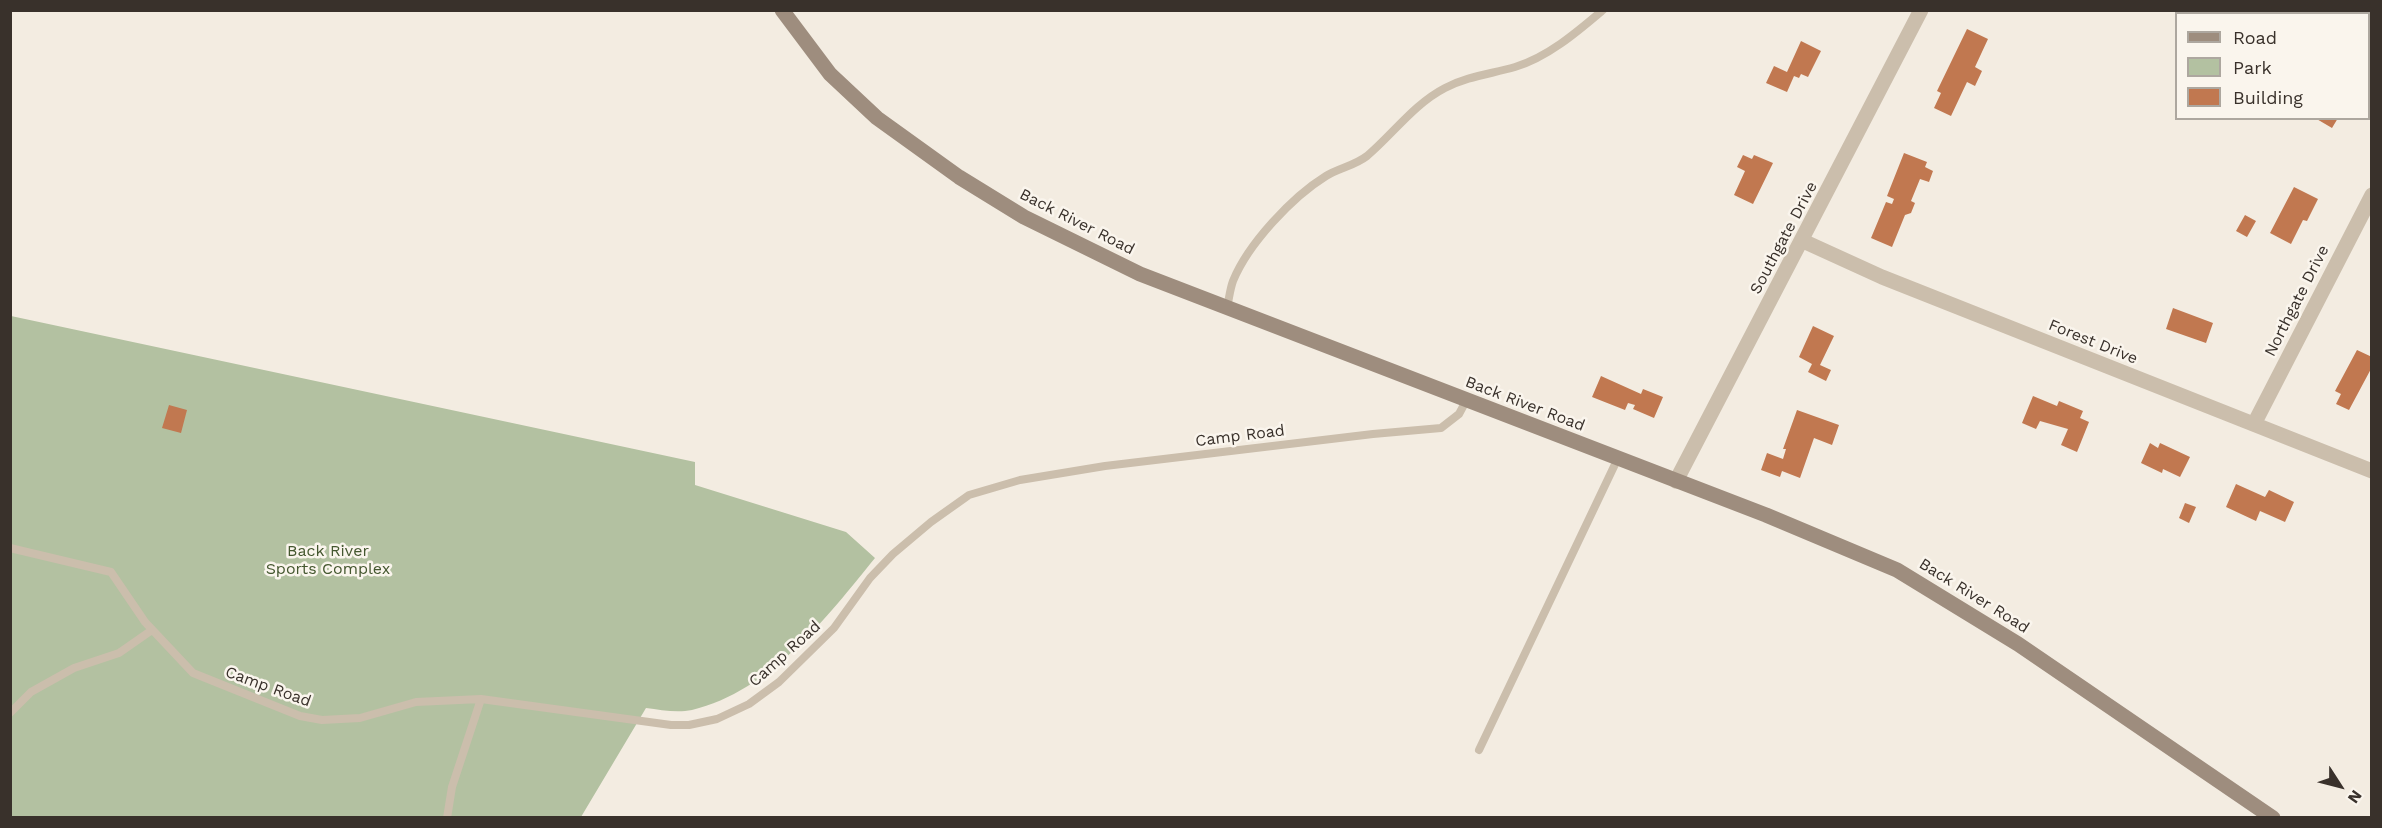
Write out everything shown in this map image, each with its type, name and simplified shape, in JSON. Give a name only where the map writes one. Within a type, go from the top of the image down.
[{"type":"street","name":"Back River Road","points":[[782,10],[804,43],[853,97],[903,138],[959,177],[1024,217],[1140,274],[1839,544],[1897,570],[2018,644],[2273,818]]},
{"type":"street","name":"Southgate Drive","points":[[1676,481],[1803,241],[1921,10]]},
{"type":"street","name":"Northgate Drive","points":[[2254,424],[2372,195]]},
{"type":"street","name":"Forest Drive","points":[[1803,241],[1893,281],[2372,471]]},
{"type":"lane","points":[[1227,308],[1233,281],[1255,244],[1291,202],[1327,175],[1359,163],[1389,138],[1412,111],[1444,88],[1478,74],[1516,67],[1564,42],[1603,10]]},
{"type":"lane","name":"Camp Road","points":[[10,548],[111,572],[152,630],[193,673],[300,716],[322,720],[360,718],[416,702],[481,699],[671,725],[689,725],[717,719],[749,704],[779,682],[834,628],[870,578],[893,554],[931,522],[969,495],[1020,480],[1105,466],[1441,428],[1459,414],[1466,401]]},
{"type":"lane","points":[[1479,750],[1618,458]]},
{"type":"lane","points":[[10,713],[31,692],[74,668],[119,653],[152,630]]},
{"type":"lane","points":[[447,818],[452,787],[481,699]]},
{"type":"green space","name":"Back River Sports Complex","points":[[11,316],[695,462],[695,485],[846,532],[875,558],[817,627],[772,669],[747,687],[721,700],[692,710],[646,708],[581,817],[11,817]]},
{"type":"building","points":[[1967,29],[1988,39],[1975,67],[1982,71],[1975,86],[1967,82],[1951,116],[1934,108],[1941,93],[1937,91]]},
{"type":"building","points":[[1801,41],[1821,51],[1808,77],[1801,74],[1799,78],[1794,76],[1787,92],[1766,83],[1774,66],[1787,72]]},
{"type":"building","points":[[2318,120],[2337,120],[2332,128]]},
{"type":"building","points":[[1904,153],[1927,162],[1925,167],[1933,171],[1929,182],[1920,179],[1911,201],[1915,203],[1911,213],[1905,215],[1892,247],[1871,238],[1886,202],[1892,204],[1894,199],[1887,196]]},
{"type":"building","points":[[1743,155],[1752,159],[1754,155],[1773,163],[1753,204],[1734,195],[1745,171],[1737,167]]},
{"type":"building","points":[[2294,187],[2318,199],[2307,221],[2303,220],[2291,244],[2270,233]]},
{"type":"building","points":[[2245,215],[2256,221],[2247,237],[2236,231]]},
{"type":"building","points":[[2173,308],[2213,323],[2206,343],[2166,329]]},
{"type":"building","points":[[1813,326],[1834,336],[1820,365],[1831,370],[1826,381],[1808,372],[1812,364],[1799,357]]},
{"type":"building","points":[[2357,350],[2372,357],[2372,367],[2349,410],[2336,404],[2341,394],[2335,391]]},
{"type":"building","points":[[1601,376],[1641,394],[1643,389],[1663,397],[1654,418],[1633,409],[1635,405],[1628,403],[1625,410],[1592,397]]},
{"type":"building","points":[[2033,396],[2057,406],[2059,401],[2083,411],[2080,418],[2089,422],[2077,452],[2061,445],[2068,429],[2040,421],[2036,429],[2022,423]]},
{"type":"building","points":[[169,405],[187,410],[181,433],[162,428]]},
{"type":"building","points":[[1797,410],[1839,425],[1832,445],[1814,438],[1800,478],[1782,471],[1780,477],[1761,470],[1767,453],[1783,459],[1786,449],[1783,449]]},
{"type":"building","points":[[2150,443],[2158,448],[2160,443],[2190,457],[2180,477],[2163,469],[2162,473],[2141,463]]},
{"type":"building","points":[[2236,484],[2265,497],[2269,490],[2294,502],[2285,522],[2260,511],[2256,521],[2226,507]]},
{"type":"building","points":[[2185,503],[2196,507],[2189,523],[2179,518]]}]
